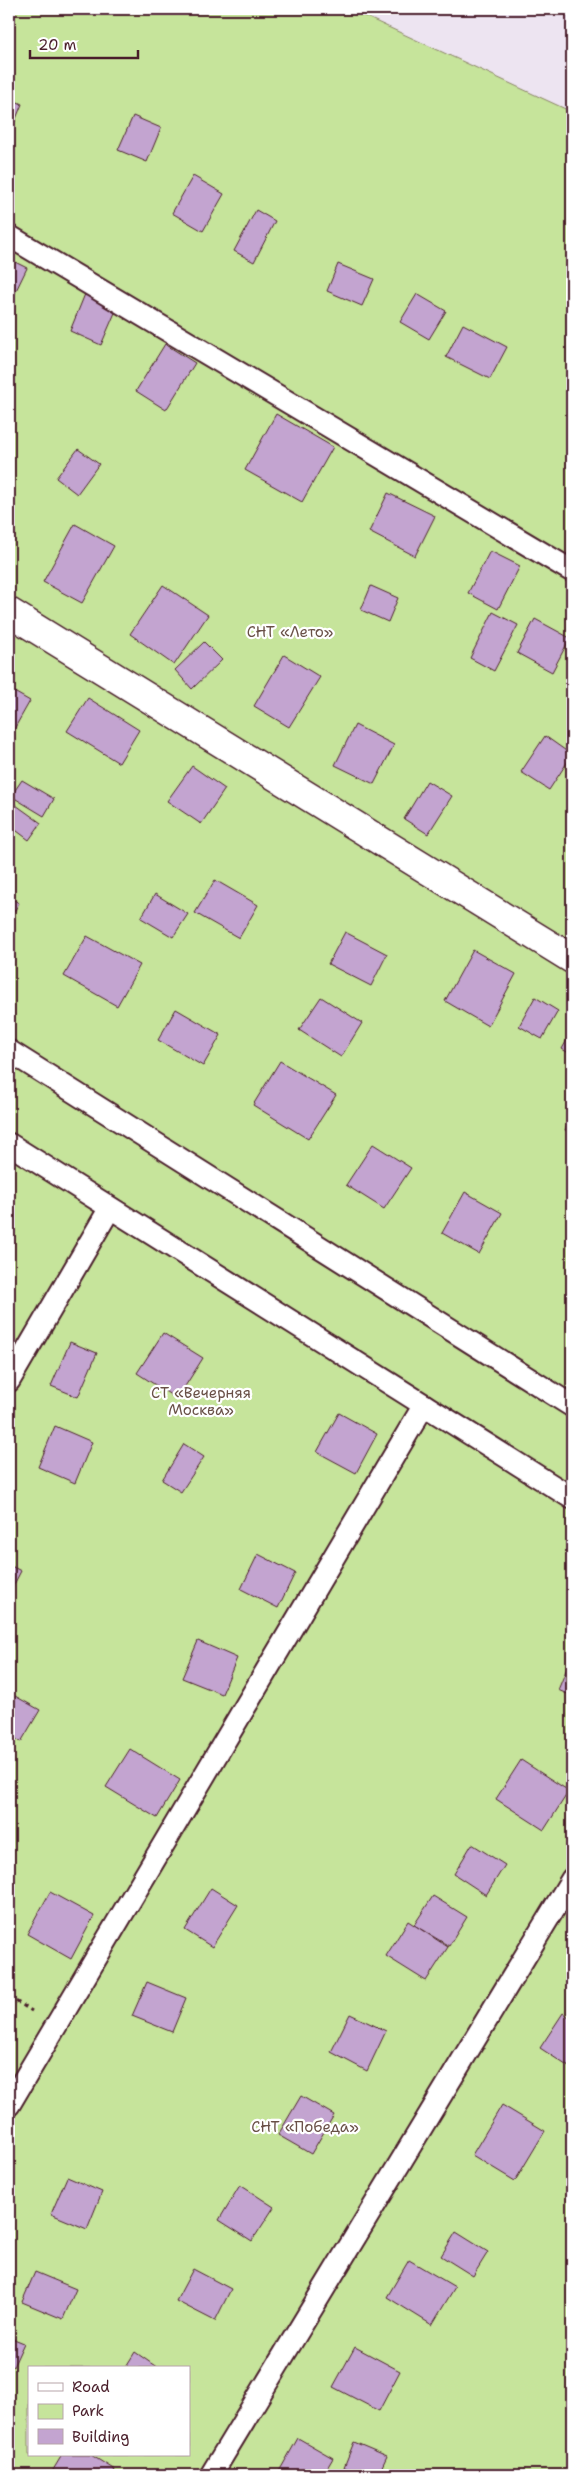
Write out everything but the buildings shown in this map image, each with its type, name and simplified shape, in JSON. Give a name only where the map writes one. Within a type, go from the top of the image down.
[{"type":"street","points":[[9,612],[572,959]]},
{"type":"lane","points":[[9,236],[572,571]]},
{"type":"lane","points":[[9,1052],[572,1406]]},
{"type":"lane","points":[[9,1144],[572,1498]]},
{"type":"lane","points":[[9,1381],[110,1208]]},
{"type":"lane","points":[[9,2105],[424,1405]]},
{"type":"lane","points":[[210,2475],[572,1879]]},
{"type":"green space","points":[[9,9],[349,9],[572,112],[572,2475],[9,2475]]},
{"type":"park label","name":"СНТ «Лето»","points":[[290,632]]},
{"type":"park label","name":"СТ «Вечерняя Москва»","points":[[201,1402]]},
{"type":"park label","name":"СНТ «Победа»","points":[[305,2127]]}]
